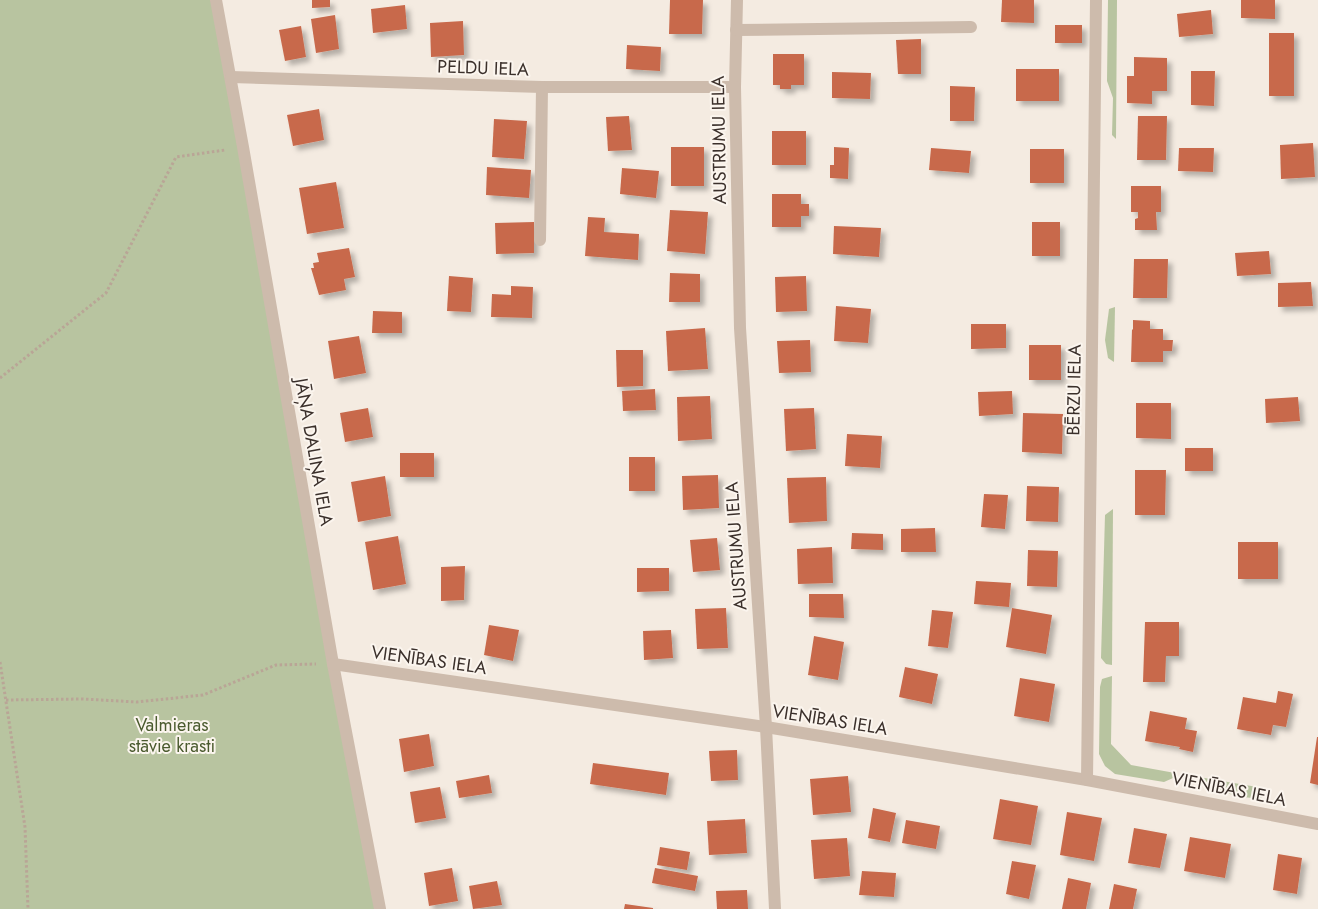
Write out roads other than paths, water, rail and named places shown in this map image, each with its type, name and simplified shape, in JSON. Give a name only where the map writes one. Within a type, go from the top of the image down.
[{"type":"street","name":"JĀŅA DALIŅA IELA","points":[[216,0],[333,664],[380,909]]},
{"type":"street","name":"AUSTRUMU IELA","points":[[737,0],[735,87],[740,328],[766,727],[775,909]]},
{"type":"street","name":"BĒRZU IELA","points":[[1087,780],[1096,0]]},
{"type":"street","points":[[736,30],[971,27]]},
{"type":"street","name":"PELDU IELA","points":[[231,77],[542,87],[735,87]]},
{"type":"street","points":[[540,240],[542,87]]},
{"type":"street","name":"VIENĪBAS IELA","points":[[333,664],[766,727],[1087,780],[1317,822]]},
{"type":"park label","name":"Valmieras stāvie krasti","points":[[172,735]]}]
